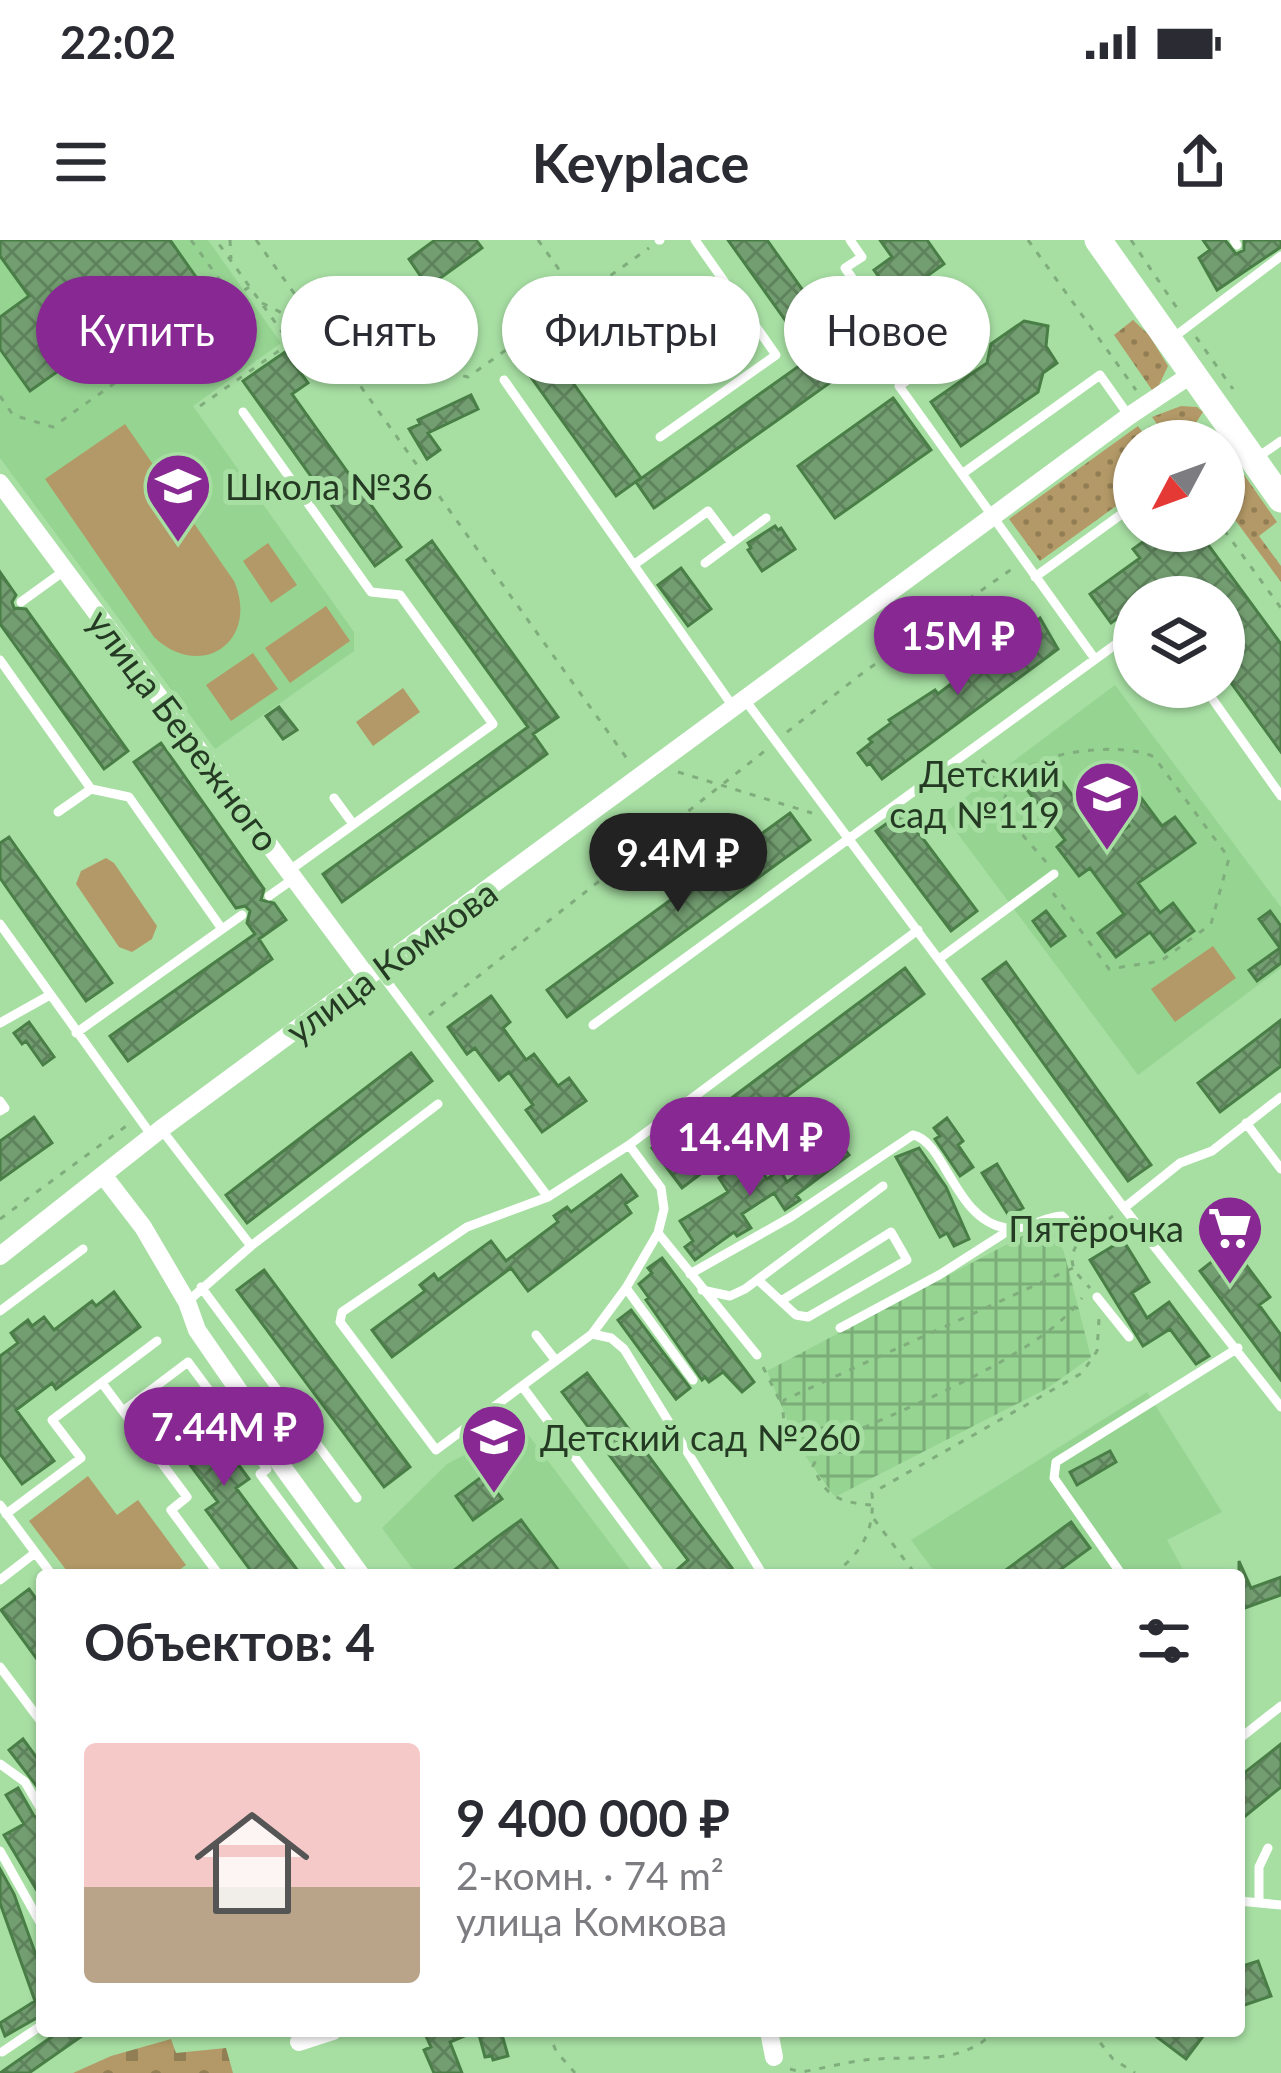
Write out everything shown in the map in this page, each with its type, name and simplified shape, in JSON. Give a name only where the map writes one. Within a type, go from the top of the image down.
[{"type":"main road","points":[[1098,240],[1281,499]]},
{"type":"street","name":"улица Комкова","points":[[0,1256],[157,1132],[1192,374]]},
{"type":"street","name":"улица Бережного","points":[[0,483],[373,974]]},
{"type":"street","points":[[103,1175],[194,1295],[197,1330],[250,1407],[260,1436],[357,1569]]},
{"type":"street","points":[[298,2042],[314,2037]]},
{"type":"street","points":[[770,2037],[774,2057]]},
{"type":"lane","points":[[661,437],[776,355],[695,240]]},
{"type":"lane","points":[[850,240],[862,256],[845,268],[851,276]]},
{"type":"lane","points":[[1169,341],[1281,256]]},
{"type":"lane","points":[[962,474],[1100,375],[1136,412]]},
{"type":"lane","points":[[507,384],[739,704],[776,741],[1124,1208],[1281,1407]]},
{"type":"lane","points":[[902,384],[1095,659]]},
{"type":"lane","points":[[243,412],[371,592],[400,595],[493,724],[353,824],[269,896]]},
{"type":"lane","points":[[1254,460],[1281,441]]},
{"type":"lane","points":[[635,564],[708,511],[732,543]]},
{"type":"lane","points":[[705,562],[766,518]]},
{"type":"lane","points":[[1035,577],[1113,520]]},
{"type":"lane","points":[[21,602],[64,571]]},
{"type":"lane","points":[[593,1025],[1113,646]]},
{"type":"lane","points":[[0,660],[91,789],[128,797],[222,929]]},
{"type":"lane","points":[[1219,708],[1281,796]]},
{"type":"lane","points":[[58,812],[91,789]]},
{"type":"lane","points":[[334,798],[353,824]]},
{"type":"lane","points":[[939,959],[1054,874]]},
{"type":"lane","points":[[76,1033],[242,915]]},
{"type":"lane","points":[[0,924],[138,1117],[157,1132],[251,1246]]},
{"type":"lane","points":[[447,1464],[340,1322],[341,1312],[467,1227],[548,1197],[629,1145],[917,930]]},
{"type":"lane","points":[[373,974],[418,1024],[548,1197]]},
{"type":"lane","points":[[0,1023],[50,995]]},
{"type":"lane","points":[[1124,1208],[1180,1163],[1212,1150],[1281,1097]]},
{"type":"lane","points":[[0,1101],[5,1108],[0,1111]]},
{"type":"lane","points":[[358,1498],[194,1295],[439,1104]]},
{"type":"lane","points":[[1246,1123],[1281,1169]]},
{"type":"lane","points":[[690,1274],[791,1217],[913,1135],[928,1142],[967,1203],[985,1220],[1011,1229]]},
{"type":"lane","points":[[436,1450],[592,1334],[626,1288],[658,1233],[664,1209],[661,1188],[629,1145]]},
{"type":"lane","points":[[702,1290],[730,1296],[758,1280],[883,1186]]},
{"type":"lane","points":[[839,1328],[939,1275],[1011,1229],[1063,1216],[1085,1238]]},
{"type":"lane","points":[[758,1280],[796,1316],[808,1318],[908,1260],[891,1232],[782,1301]]},
{"type":"lane","points":[[658,1233],[757,1355]]},
{"type":"lane","points":[[2,1305],[83,1249]]},
{"type":"lane","points":[[626,1288],[693,1380]]},
{"type":"lane","points":[[1093,1292],[1129,1337]]},
{"type":"lane","points":[[592,1334],[611,1338],[624,1349],[760,1569]]},
{"type":"lane","points":[[536,1335],[556,1361]]},
{"type":"lane","points":[[47,1569],[3,1510],[81,1458],[52,1420],[157,1341]]},
{"type":"lane","points":[[1118,1569],[1054,1478],[1056,1462],[1238,1348]]},
{"type":"lane","points":[[123,1411],[188,1362],[267,1469],[260,1474],[331,1569]]},
{"type":"lane","points":[[102,1382],[187,1497],[171,1510],[215,1569]]},
{"type":"lane","points":[[521,1387],[658,1569]]},
{"type":"lane","points":[[0,1580],[35,1553]]},
{"type":"lane","points":[[0,1667],[36,1715]]},
{"type":"lane","points":[[1245,1734],[1281,1706]]},
{"type":"lane","points":[[0,1763],[25,1782],[36,1800]]},
{"type":"lane","points":[[1259,1901],[1259,1868],[1268,1848]]},
{"type":"lane","points":[[0,1851],[36,1915]]},
{"type":"lane","points":[[1245,1901],[1281,1905]]},
{"type":"lane","points":[[2,2052],[36,2030]]},
{"type":"path","points":[[191,240],[217,276]]},
{"type":"path","points":[[216,240],[241,276]]},
{"type":"path","points":[[230,240],[231,261]]},
{"type":"path","points":[[256,240],[282,276]]},
{"type":"path","points":[[538,240],[563,276]]},
{"type":"path","points":[[610,276],[660,240]]},
{"type":"path","points":[[1028,240],[1138,392],[1136,412],[1143,420]]},
{"type":"path","points":[[200,406],[290,343],[257,298]]},
{"type":"path","points":[[260,302],[281,312]]},
{"type":"path","points":[[0,396],[14,415],[53,427],[113,384]]},
{"type":"path","points":[[359,384],[628,760]]},
{"type":"path","points":[[226,388],[243,412]]},
{"type":"path","points":[[1240,552],[1281,608]]},
{"type":"path","points":[[418,1024],[864,672],[1023,561]]},
{"type":"path","points":[[974,748],[1006,792]]},
{"type":"path","points":[[1044,881],[1109,969],[1161,961],[1210,924],[1229,858],[1154,758],[1146,753],[1088,750],[1045,758],[1029,767],[1006,792],[1009,813],[1054,874]]},
{"type":"path","points":[[678,772],[836,821]]},
{"type":"path","points":[[0,1219],[138,1117]]},
{"type":"path","points":[[839,1569],[866,1542],[874,1519],[872,1493],[1082,1372],[1097,1352],[1093,1292],[1072,1268],[1070,1257],[1085,1238],[1124,1208]]},
{"type":"path","points":[[782,1405],[1072,1268]]},
{"type":"path","points":[[757,1355],[794,1442],[809,1449],[823,1447],[1027,1348],[1066,1320],[1093,1292]]},
{"type":"path","points":[[823,1447],[813,1466],[829,1494],[836,1500],[873,1505]]},
{"type":"path","points":[[874,1519],[912,1569]]},
{"type":"path","points":[[550,2037],[575,2073]]},
{"type":"path","points":[[774,2057],[801,2072],[874,2059],[929,2059],[973,2050],[988,2037]]},
{"type":"path","points":[[1095,2037],[1113,2059],[1135,2073]]},
{"type":"shaded area","name":"Школа №36","points":[[0,240],[208,240],[234,276],[36,276],[36,384],[224,384],[193,406],[354,632],[354,651],[215,749],[0,458]]},
{"type":"shaded area","name":"Школа №36","points":[[257,309],[281,343],[257,360]]},
{"type":"shaded area","name":"Детский сад №119","points":[[1113,686],[1113,708],[1132,708],[1281,907],[1281,968],[1138,1075],[943,814]]},
{"type":"shaded area","points":[[1049,1222],[1064,1252],[1091,1357],[1048,1388],[835,1497],[798,1446],[767,1371]]},
{"type":"shaded area","points":[[1147,1392],[1222,1512],[1167,1540],[1183,1569],[933,1569],[911,1540]]},
{"type":"shaded area","name":"Детский сад №260","points":[[521,1425],[629,1569],[413,1569],[382,1528],[447,1464]]},
{"type":"green space","points":[[1133,320],[1149,335],[1168,366],[1152,390],[1114,335]]},
{"type":"green space","points":[[1181,406],[1203,412],[1198,420],[1152,417]]},
{"type":"green space","points":[[125,424],[234,581],[239,621],[233,637],[207,655],[172,650],[154,637],[45,479]]},
{"type":"green space","points":[[1113,444],[1113,508],[1040,561],[1009,519]]},
{"type":"green space","points":[[1245,476],[1277,522],[1259,536],[1281,566],[1281,582],[1245,533]]},
{"type":"green space","points":[[268,543],[297,585],[271,603],[243,561]]},
{"type":"green space","points":[[326,606],[350,641],[290,683],[265,648]]},
{"type":"green space","points":[[253,653],[278,689],[231,721],[206,685]]},
{"type":"green space","points":[[403,688],[420,712],[373,746],[356,722]]},
{"type":"green space","points":[[106,858],[157,926],[152,939],[132,952],[119,947],[76,884],[81,871]]},
{"type":"green space","points":[[1213,946],[1236,978],[1175,1022],[1151,989]]},
{"type":"green space","points":[[88,1476],[117,1515],[138,1500],[186,1565],[180,1569],[65,1569],[29,1521]]},
{"type":"green space","points":[[171,2039],[176,2053],[226,2048],[233,2073],[73,2073],[111,2056]]},
{"type":"building","points":[[0,240],[170,240],[195,276],[36,276],[36,384],[40,384],[30,391],[0,349],[0,317],[29,296],[0,256]]},
{"type":"building","points":[[435,240],[476,240],[482,248],[443,276],[421,276],[409,259]]},
{"type":"building","points":[[728,240],[767,240],[793,276],[784,276],[784,318],[760,285],[760,276],[754,276]]},
{"type":"building","points":[[880,240],[927,240],[944,264],[927,276],[878,276],[874,270],[892,257]]},
{"type":"building","points":[[1203,240],[1225,240],[1236,254],[1244,250],[1244,240],[1281,240],[1281,247],[1217,290],[1199,258],[1210,250]]},
{"type":"building","points":[[1024,321],[1048,326],[1046,346],[1057,363],[1043,373],[1038,392],[961,446],[931,402],[957,384],[990,384],[991,344]]},
{"type":"building","points":[[281,355],[281,384],[307,384],[292,394],[401,547],[375,566],[245,384],[257,384],[257,371]]},
{"type":"building","points":[[784,377],[784,384],[828,384],[654,508],[636,482]]},
{"type":"building","points":[[536,384],[574,384],[641,478],[616,496]]},
{"type":"building","points":[[471,395],[478,409],[428,433],[440,450],[427,459],[409,429]]},
{"type":"building","points":[[893,398],[931,450],[835,518],[798,466]]},
{"type":"building","points":[[775,526],[795,549],[762,571],[748,543]]},
{"type":"building","points":[[432,541],[558,717],[533,734],[547,754],[342,902],[323,874],[528,727],[407,560]]},
{"type":"building","points":[[1135,552],[1213,552],[1231,576],[1115,576],[1140,558]]},
{"type":"building","points":[[681,568],[711,609],[688,626],[658,585]]},
{"type":"building","points":[[0,572],[16,595],[14,608],[26,609],[128,751],[104,769],[0,624]]},
{"type":"building","points":[[1113,577],[1113,622],[1111,623],[1090,594]]},
{"type":"building","points":[[1245,595],[1281,644],[1281,752],[1245,702]]},
{"type":"building","points":[[1040,618],[1058,649],[882,779],[867,765],[858,753],[889,720],[935,690],[938,694],[960,677],[957,673]]},
{"type":"building","points":[[279,707],[297,730],[283,739],[266,716]]},
{"type":"building","points":[[161,743],[264,889],[261,900],[274,903],[286,920],[259,939],[272,959],[128,1061],[110,1036],[255,934],[247,923],[250,911],[245,906],[236,908],[134,762]]},
{"type":"building","points":[[1051,767],[1107,842],[1129,826],[1106,796],[1127,779],[1162,826],[1175,817],[1195,843],[1138,883],[1160,913],[1173,903],[1194,931],[1165,952],[1150,932],[1116,957],[1098,933],[1124,914],[1090,868],[1079,876],[1057,847],[1065,840],[1025,787]]},
{"type":"building","points":[[903,812],[977,911],[951,931],[876,831]]},
{"type":"building","points":[[790,813],[810,840],[567,1017],[547,990]]},
{"type":"building","points":[[9,837],[112,983],[86,1001],[0,878],[0,843]]},
{"type":"building","points":[[1046,911],[1065,936],[1051,946],[1033,921]]},
{"type":"building","points":[[1270,911],[1281,926],[1281,963],[1257,981],[1249,970],[1280,948],[1259,919]]},
{"type":"building","points":[[1006,962],[1151,1165],[1128,1181],[983,979]]},
{"type":"building","points":[[905,968],[924,994],[712,1152],[718,1161],[682,1188],[652,1148],[688,1121],[693,1127]]},
{"type":"building","points":[[491,996],[510,1022],[503,1028],[526,1060],[534,1054],[558,1086],[569,1078],[586,1101],[542,1132],[526,1110],[533,1105],[509,1072],[499,1080],[475,1048],[467,1054],[448,1027]]},
{"type":"building","points":[[1281,1020],[1281,1066],[1220,1112],[1198,1083]]},
{"type":"building","points":[[29,1022],[54,1057],[43,1065],[14,1033]]},
{"type":"building","points":[[411,1053],[432,1081],[247,1223],[226,1195]]},
{"type":"building","points":[[34,1117],[52,1143],[0,1180],[0,1141]]},
{"type":"building","points":[[947,1118],[973,1167],[960,1176],[935,1139],[940,1136],[934,1128]]},
{"type":"building","points":[[840,1143],[849,1155],[796,1195],[800,1200],[785,1210],[774,1193],[742,1214],[751,1228],[737,1236],[734,1232],[695,1260],[685,1247],[693,1241],[680,1221],[728,1192],[719,1178],[752,1156],[767,1179],[780,1170],[787,1182]]},
{"type":"building","points":[[919,1148],[946,1187],[969,1239],[954,1246],[947,1233],[940,1237],[896,1157]]},
{"type":"building","points":[[997,1164],[1023,1208],[1009,1216],[982,1173]]},
{"type":"building","points":[[621,1175],[637,1196],[625,1204],[631,1213],[528,1291],[511,1268],[392,1357],[372,1330],[425,1291],[420,1285],[434,1274],[438,1280],[491,1241],[506,1261],[558,1222],[554,1216],[567,1207],[571,1212]]},
{"type":"building","points":[[1123,1240],[1149,1282],[1132,1293],[1147,1318],[1169,1302],[1209,1356],[1196,1364],[1170,1329],[1143,1346],[1090,1260]]},
{"type":"building","points":[[1232,1246],[1270,1297],[1259,1305],[1281,1335],[1281,1380],[1200,1271]]},
{"type":"building","points":[[662,1258],[754,1382],[742,1392],[723,1372],[709,1382],[705,1377],[702,1380],[646,1300],[639,1284],[652,1273],[648,1268]]},
{"type":"building","points":[[264,1270],[410,1467],[384,1487],[237,1290]]},
{"type":"building","points":[[114,1292],[140,1327],[56,1389],[52,1383],[16,1410],[54,1461],[22,1484],[0,1454],[0,1356],[18,1343],[11,1333],[28,1320],[32,1326],[44,1317],[54,1330],[92,1301],[96,1306]]},
{"type":"building","points":[[631,1310],[690,1388],[676,1399],[618,1320]]},
{"type":"building","points":[[587,1373],[732,1568],[678,1569],[688,1560],[562,1392]]},
{"type":"building","points":[[185,1393],[249,1479],[236,1488],[297,1569],[250,1569],[206,1510],[218,1502],[154,1417]]},
{"type":"building","points":[[1110,1451],[1116,1462],[1077,1485],[1070,1472]]},
{"type":"building","points":[[484,1475],[502,1499],[473,1520],[456,1496]]},
{"type":"building","points":[[521,1520],[558,1569],[456,1569]]},
{"type":"building","points":[[1071,1522],[1090,1548],[1061,1569],[1007,1569]]},
{"type":"building","points":[[1245,1574],[1251,1588],[1281,1577],[1281,1595],[1245,1608]]},
{"type":"building","points":[[29,1589],[36,1599],[36,1658],[1,1610]]},
{"type":"building","points":[[23,1739],[36,1757],[36,1785],[9,1750]]},
{"type":"building","points":[[1281,1744],[1281,1787],[1245,1816],[1245,1772]]},
{"type":"building","points":[[18,1788],[36,1817],[36,1889],[4,1835],[24,1824],[6,1795]]},
{"type":"building","points":[[0,1869],[36,1955],[36,2018],[5,2036],[0,2023],[35,2001],[0,1903]]},
{"type":"building","points":[[1258,1961],[1271,1996],[1245,2005],[1245,1965]]},
{"type":"building","points":[[51,2037],[80,2037],[29,2073],[0,2073]]},
{"type":"building","points":[[426,2037],[462,2037],[450,2042],[462,2073],[434,2073],[424,2050],[431,2047]]},
{"type":"building","points":[[480,2037],[503,2037],[508,2056],[485,2057]]},
{"type":"building","points":[[1157,2037],[1202,2037],[1186,2059]]},
{"type":"place","name":"Школа №36","points":[[178,545]]},
{"type":"place","name":"Детский сад №119","points":[[1107,853]]},
{"type":"place","name":"Пятёрочка","points":[[1230,1287]]},
{"type":"place","name":"Детский сад №260","points":[[494,1496]]}]
